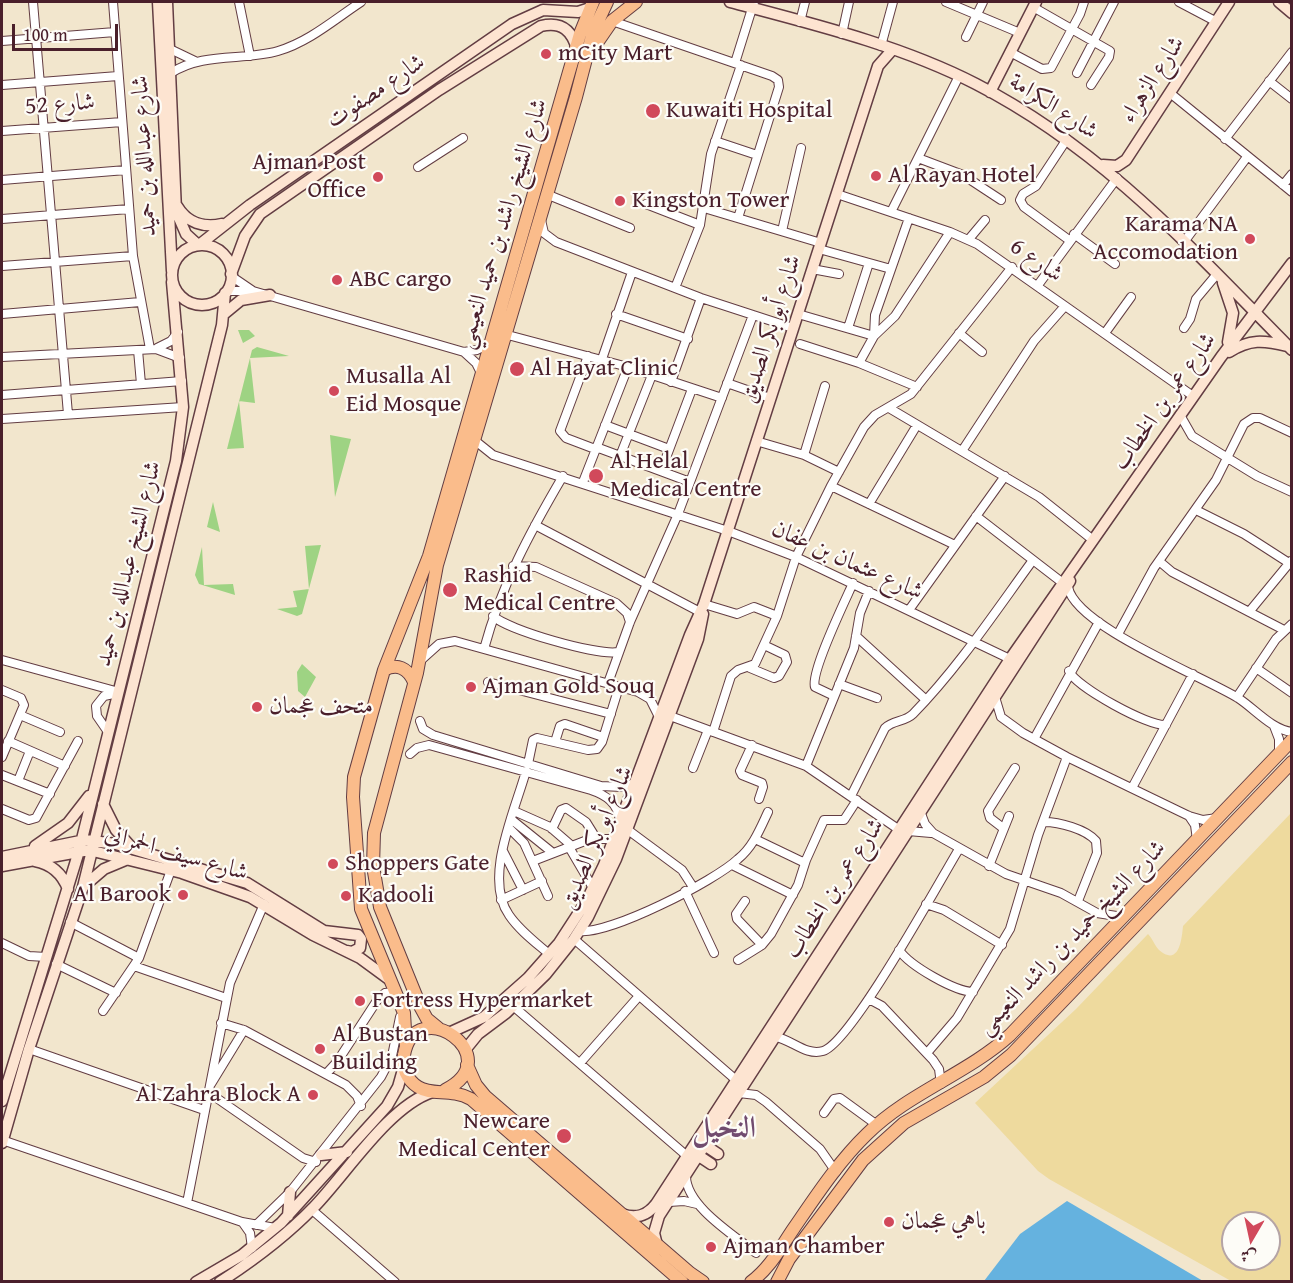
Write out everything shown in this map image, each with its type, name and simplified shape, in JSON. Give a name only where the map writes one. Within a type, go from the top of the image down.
[{"type":"main road","name":"شارع الشيخ راشد بن حميد النعيمي","points":[[406,1046],[407,1026],[401,1006],[361,909],[353,787],[359,754],[384,670],[426,565],[489,344],[579,64],[608,2]]},
{"type":"main road","points":[[559,73],[579,64],[612,21],[636,2]]},
{"type":"main road","name":"شارع الشيخ راشد بن حميد النعيمي","points":[[438,1028],[424,1014],[384,920],[373,866],[376,823],[419,663],[434,576],[546,194],[579,64],[577,50],[591,5]]},
{"type":"main road","points":[[384,670],[399,667],[408,672],[414,682]]},
{"type":"main road","name":"شارع الشيخ حميد بن راشد النعيمي","points":[[751,1281],[770,1263],[836,1172],[877,1125],[999,1046],[1292,740]]},
{"type":"main road","name":"شارع الشيخ حميد بن راشد النعيمي","points":[[777,1281],[789,1259],[863,1160],[904,1124],[984,1077],[1011,1055],[1292,762]]},
{"type":"main road","points":[[682,1281],[478,1104],[463,1094],[445,1090],[432,1092],[410,1080],[404,1066],[406,1046],[422,1031],[438,1028],[451,1032],[465,1050],[467,1065],[476,1085],[485,1096],[657,1245],[703,1281]]},
{"type":"main road","points":[[445,1090],[460,1081],[467,1065]]},
{"type":"street","points":[[33,2],[53,262],[68,414]]},
{"type":"street","points":[[113,2],[133,256],[140,302],[153,349]]},
{"type":"street","name":"شارع عبدالله بن حميد","points":[[158,2],[172,277]]},
{"type":"street","name":"شارع عبدالله بن حميد","points":[[167,2],[176,203],[182,227],[199,245]]},
{"type":"street","points":[[239,2],[250,56]]},
{"type":"street","points":[[171,73],[195,61],[276,52],[296,44],[361,2]]},
{"type":"street","points":[[512,24],[545,2]]},
{"type":"street","name":"شارع الكرامة","points":[[730,2],[753,4],[800,22],[893,49],[959,76],[990,92],[1067,139],[1117,178],[1256,312],[1289,348]]},
{"type":"street","points":[[800,22],[805,2]]},
{"type":"street","points":[[842,34],[847,2]]},
{"type":"street","points":[[881,46],[893,2]]},
{"type":"street","points":[[946,2],[1020,33]]},
{"type":"street","points":[[966,37],[975,14],[983,2]]},
{"type":"street","points":[[1010,52],[1048,69],[1053,66],[1084,2]]},
{"type":"street","points":[[1077,74],[1114,2]]},
{"type":"street","points":[[1179,2],[1215,21]]},
{"type":"street","name":"شارع الزهراء","points":[[1102,165],[1118,166],[1126,160],[1229,2]]},
{"type":"street","points":[[1279,2],[1292,13]]},
{"type":"street","points":[[675,288],[700,225],[706,181],[715,141],[753,4]]},
{"type":"street","points":[[990,92],[1035,4],[1110,53],[1091,85]]},
{"type":"street","name":"شارع مصفوت","points":[[199,245],[223,224],[512,24],[543,10],[578,12],[591,5]]},
{"type":"street","points":[[612,21],[775,77],[779,82],[738,218]]},
{"type":"street","name":"شارع مصفوت","points":[[231,275],[245,236],[260,214],[439,90],[541,26],[549,24],[564,27],[570,33],[577,50]]},
{"type":"street","points":[[2,41],[115,32]]},
{"type":"street","name":"شارع أبو بكر الصديق","points":[[451,1032],[468,1026],[491,1012],[549,954],[570,928],[593,888],[614,839],[624,825],[635,783],[698,639],[702,608],[878,66],[881,46]]},
{"type":"street","points":[[170,49],[195,61]]},
{"type":"street","name":"شارع أبو بكر الصديق","points":[[878,66],[893,49]]},
{"type":"street","points":[[1225,139],[1292,52]]},
{"type":"street","points":[[439,90],[449,77],[445,71]]},
{"type":"street","points":[[2,85],[118,75]]},
{"type":"street","points":[[891,212],[959,76]]},
{"type":"street","points":[[1269,81],[1292,99]]},
{"type":"street","points":[[1170,93],[1292,192]]},
{"type":"street","name":"شارع 52","points":[[2,131],[122,122]]},
{"type":"street","points":[[418,167],[463,138]]},
{"type":"street","points":[[1067,139],[1036,186],[1023,194],[1020,200],[1024,207],[1115,264]]},
{"type":"street","points":[[715,141],[757,155]]},
{"type":"street","points":[[782,231],[801,148]]},
{"type":"street","points":[[1184,242],[1247,157]]},
{"type":"street","points":[[918,158],[963,175],[1001,200]]},
{"type":"street","points":[[2,180],[126,170]]},
{"type":"street","points":[[1283,185],[1292,174]]},
{"type":"street","points":[[1038,285],[1071,237],[1117,178]]},
{"type":"street","points":[[546,194],[630,228]]},
{"type":"street","name":"شارع 6","points":[[837,194],[969,239],[1038,285],[1193,396]]},
{"type":"street","points":[[176,203],[191,221],[207,226],[223,224]]},
{"type":"street","points":[[646,204],[700,225]]},
{"type":"street","points":[[704,208],[782,231],[891,269]]},
{"type":"street","points":[[2,219],[129,209]]},
{"type":"street","points":[[540,214],[544,233],[556,242],[701,298],[793,328]]},
{"type":"street","points":[[874,336],[874,320],[909,218]]},
{"type":"street","points":[[969,239],[985,220]]},
{"type":"street","points":[[859,363],[874,336],[895,316],[950,232]]},
{"type":"street","points":[[529,250],[544,242],[556,242]]},
{"type":"street","points":[[199,245],[215,248],[230,266],[231,275],[226,292],[212,303],[195,304],[181,296],[172,277],[180,254],[199,245]]},
{"type":"street","points":[[2,266],[133,256]]},
{"type":"street","points":[[848,328],[869,263]]},
{"type":"street","name":"شارع عمر بن الخطاب","points":[[657,1245],[656,1224],[706,1146],[714,1123],[736,1080],[763,1048],[776,1037],[903,830],[921,811],[959,743],[979,721],[995,697],[1093,540],[1221,357],[1292,263]]},
{"type":"street","points":[[693,768],[711,731],[731,676],[738,670],[750,668],[755,664],[777,616],[796,557],[831,486],[869,421],[917,387],[1012,267]]},
{"type":"street","points":[[812,269],[839,274]]},
{"type":"street","points":[[602,359],[632,272]]},
{"type":"street","points":[[231,275],[253,291]]},
{"type":"street","points":[[1184,328],[1190,319],[1196,299],[1218,275],[1230,298],[1233,321],[1231,336],[1221,357]]},
{"type":"street","name":"شارع الشيخ عبدالله بن حميد","points":[[166,524],[183,407],[172,277]]},
{"type":"street","points":[[226,292],[253,291],[464,352],[477,350],[489,344]]},
{"type":"street","name":"شارع الشيخ عبدالله بن حميد","points":[[87,845],[103,803],[128,681],[166,524],[224,315],[226,292]]},
{"type":"street","points":[[224,315],[241,300],[270,296]]},
{"type":"street","points":[[1105,333],[1131,297]]},
{"type":"street","points":[[672,382],[701,298]]},
{"type":"street","points":[[2,314],[140,302]]},
{"type":"street","points":[[962,451],[1034,341],[1065,306]]},
{"type":"street","points":[[616,314],[688,339]]},
{"type":"street","points":[[798,314],[874,336]]},
{"type":"street","points":[[608,683],[630,622],[678,514],[753,315]]},
{"type":"street","points":[[2,357],[153,349],[166,344],[178,332]]},
{"type":"street","points":[[959,333],[982,352]]},
{"type":"street","points":[[504,334],[602,359],[722,398]]},
{"type":"street","points":[[1221,357],[1242,344],[1256,340],[1289,348]]},
{"type":"street","points":[[800,344],[859,363],[917,387]]},
{"type":"street","points":[[153,349],[180,358]]},
{"type":"street","points":[[138,350],[141,384]]},
{"type":"street","points":[[464,352],[476,363],[481,373]]},
{"type":"street","points":[[588,356],[560,431],[566,438],[690,482]]},
{"type":"street","points":[[583,482],[628,367]]},
{"type":"street","points":[[620,456],[652,375]]},
{"type":"street","points":[[2,395],[182,381]]},
{"type":"street","points":[[727,383],[770,398]]},
{"type":"street","points":[[804,455],[825,386]]},
{"type":"street","points":[[661,471],[692,389]]},
{"type":"street","points":[[2,419],[183,407]]},
{"type":"street","points":[[889,408],[1047,501],[1093,540]]},
{"type":"street","points":[[1180,415],[1189,433],[1227,459],[1292,492]]},
{"type":"street","points":[[1118,634],[1159,561],[1196,510],[1227,459],[1244,424],[1253,418],[1260,418],[1292,433]]},
{"type":"street","points":[[605,424],[669,449]]},
{"type":"street","points":[[869,504],[917,425]]},
{"type":"street","name":"شارع عثمان بن عفان","points":[[473,439],[493,455],[583,482],[728,531],[796,557],[1010,659]]},
{"type":"street","points":[[756,441],[804,455],[839,472]]},
{"type":"street","name":"شارع عثمان بن عفان","points":[[467,458],[493,455]]},
{"type":"street","points":[[484,649],[493,616],[513,566],[563,476]]},
{"type":"street","points":[[909,610],[1005,476]]},
{"type":"street","points":[[831,486],[955,545]]},
{"type":"street","points":[[1196,510],[1290,561],[1249,612]]},
{"type":"street","points":[[976,516],[1065,585],[1075,604],[1099,622],[1237,698],[1274,726],[1292,732]]},
{"type":"street","points":[[535,525],[647,584],[702,608],[737,614],[754,607],[777,616]]},
{"type":"street","points":[[738,960],[762,945],[771,934],[793,895],[824,820],[844,820],[885,728],[895,721],[911,716],[973,641],[1033,560]]},
{"type":"street","points":[[1159,561],[1168,570],[1284,630]]},
{"type":"street","points":[[513,566],[536,567],[616,603],[627,613],[630,622]]},
{"type":"street","points":[[834,696],[815,687],[814,682],[823,654],[853,583]]},
{"type":"street","name":"شارع عمر بن الخطاب","points":[[622,1214],[638,1217],[649,1212],[687,1156],[740,1093],[763,1048],[959,743],[1010,659],[1060,601],[1065,585]]},
{"type":"street","points":[[806,766],[839,684],[856,636],[860,613],[869,591]]},
{"type":"street","points":[[1060,601],[1075,604]]},
{"type":"street","points":[[493,616],[509,627],[600,653],[618,652]]},
{"type":"street","points":[[1034,739],[1069,671],[1099,622]]},
{"type":"street","points":[[1237,698],[1284,630],[1292,624]]},
{"type":"street","points":[[856,636],[925,699]]},
{"type":"street","points":[[419,663],[444,642],[455,641],[608,683],[644,695],[664,716],[752,745],[806,766],[903,830],[933,833]]},
{"type":"street","points":[[750,668],[774,678],[781,675],[787,662],[785,656],[764,645]]},
{"type":"street","points":[[2,662],[119,692]]},
{"type":"street","points":[[1256,668],[1292,693]]},
{"type":"street","points":[[1069,671],[1075,681],[1084,687],[1151,724],[1166,725]]},
{"type":"street","points":[[1132,788],[1193,674]]},
{"type":"street","name":"شارع الشيخ عبدالله بن حميد","points":[[87,845],[99,766],[119,692],[128,681]]},
{"type":"street","points":[[488,682],[610,714]]},
{"type":"street","points":[[839,684],[877,698]]},
{"type":"street","points":[[549,954],[515,923],[501,900],[498,878],[503,851],[534,739],[592,750],[600,746],[619,687]]},
{"type":"street","points":[[2,690],[23,701],[20,715],[2,757]]},
{"type":"street","points":[[108,732],[97,716],[96,706],[104,696],[119,692]]},
{"type":"street","points":[[995,697],[997,710],[1004,720],[1066,757],[1189,816],[1203,820],[1218,818]]},
{"type":"street","points":[[20,715],[60,732]]},
{"type":"street","name":"شارع أبو بكر الصديق","points":[[465,1050],[478,1034],[513,1006],[546,974],[577,935],[606,881],[664,716]]},
{"type":"street","points":[[979,721],[991,718],[1004,720]]},
{"type":"street","points":[[420,721],[430,734],[447,744],[592,787],[615,788],[635,783]]},
{"type":"street","points":[[555,742],[560,726],[565,724],[603,737]]},
{"type":"street","points":[[1274,726],[1279,739],[1279,753]]},
{"type":"street","points":[[8,741],[65,766]]},
{"type":"street","points":[[2,809],[33,819],[50,794],[78,741]]},
{"type":"street","points":[[410,754],[425,745],[447,744]]},
{"type":"street","points":[[752,745],[740,771],[742,775],[762,783],[763,788],[759,800]]},
{"type":"street","points":[[18,781],[30,751]]},
{"type":"street","points":[[927,1053],[953,1025],[1002,945],[1015,918],[1066,757]]},
{"type":"street","points":[[69,924],[100,782],[99,766]]},
{"type":"street","points":[[1003,828],[990,818],[988,811],[1015,768]]},
{"type":"street","points":[[2,775],[50,794]]},
{"type":"street","points":[[592,787],[610,800],[624,825],[682,870],[714,953]]},
{"type":"street","points":[[68,889],[62,876],[51,866],[27,856],[68,823],[94,788]]},
{"type":"street","points":[[83,887],[104,869],[131,853],[116,830],[103,803]]},
{"type":"street","points":[[552,829],[561,810],[566,808],[586,822],[596,838]]},
{"type":"street","points":[[921,811],[925,824],[933,833],[989,866],[1078,901],[1097,913],[1123,917]]},
{"type":"street","points":[[577,935],[601,930],[689,889],[732,865],[755,839],[768,812]]},
{"type":"street","points":[[513,816],[552,829],[571,846],[593,888]]},
{"type":"street","points":[[513,816],[554,853]]},
{"type":"street","points":[[989,866],[1009,816]]},
{"type":"street","points":[[1189,816],[1196,830],[1197,841]]},
{"type":"street","points":[[1044,822],[1062,825],[1090,835],[1096,841],[1096,853],[1078,901]]},
{"type":"street","points":[[510,829],[524,843],[549,896]]},
{"type":"street","points":[[533,861],[596,838],[614,839]]},
{"type":"street","points":[[755,839],[805,863]]},
{"type":"street","points":[[87,845],[83,887],[56,964],[2,1142],[242,1222],[275,1228]]},
{"type":"street","points":[[2,1101],[68,889],[87,845]]},
{"type":"street","name":"شارع سيف الحمراني","points":[[2,856],[27,856],[87,845],[131,853],[254,886],[324,930],[343,933]]},
{"type":"street","points":[[776,1037],[808,1051],[826,1051],[835,1043],[869,999],[958,849]]},
{"type":"street","points":[[503,851],[523,890]]},
{"type":"street","name":"شارع سيف الحمراني","points":[[131,853],[171,870],[235,890],[264,904],[302,929],[347,951],[392,986]]},
{"type":"street","name":"شارع سيف الحمراني","points":[[2,866],[27,856]]},
{"type":"street","points":[[732,865],[793,895]]},
{"type":"street","points":[[103,1011],[139,958],[171,870]]},
{"type":"street","points":[[501,900],[542,881]]},
{"type":"street","points":[[745,901],[736,917],[762,945]]},
{"type":"street","points":[[186,1203],[226,998],[234,970],[264,904]]},
{"type":"street","points":[[926,904],[944,910],[1002,945]]},
{"type":"street","points":[[343,933],[353,926],[361,909]]},
{"type":"street","points":[[1097,913],[1102,921],[1105,936]]},
{"type":"street","points":[[69,924],[139,958]]},
{"type":"street","points":[[343,933],[354,933],[361,939],[360,948],[352,952],[347,951]]},
{"type":"street","points":[[577,935],[639,996],[736,1080]]},
{"type":"street","points":[[2,943],[29,956],[46,957]]},
{"type":"street","points":[[899,950],[912,963],[954,987],[973,992]]},
{"type":"street","points":[[29,956],[42,972]]},
{"type":"street","points":[[56,964],[116,993]]},
{"type":"street","points":[[134,966],[226,998]]},
{"type":"street","points":[[326,1074],[337,1062],[378,999],[392,986]]},
{"type":"street","points":[[580,1064],[639,996]]},
{"type":"street","points":[[869,999],[882,1006],[927,1053],[939,1068],[941,1084]]},
{"type":"street","points":[[256,1225],[290,1192],[361,1106],[381,1077],[392,1056],[401,1006]]},
{"type":"street","points":[[513,1006],[687,1156]]},
{"type":"street","points":[[221,1023],[244,1030],[351,1088],[361,1106]]},
{"type":"street","points":[[208,1090],[244,1030]]},
{"type":"street","points":[[29,1049],[204,1110]]},
{"type":"street","points":[[196,1281],[252,1248],[288,1216],[392,1099],[404,1066]]},
{"type":"street","points":[[208,1090],[303,1158],[318,1158],[347,1152]]},
{"type":"street","points":[[220,1281],[277,1242],[311,1209],[401,1108],[432,1092]]},
{"type":"street","points":[[740,1093],[756,1095],[766,1102],[820,1149],[836,1172]]},
{"type":"street","points":[[824,1113],[834,1099],[840,1098],[877,1125]]},
{"type":"street","points":[[706,1146],[718,1154]]},
{"type":"street","points":[[699,1156],[711,1164]]},
{"type":"street","points":[[686,1176],[688,1189],[698,1205],[756,1253]]},
{"type":"street","points":[[288,1216],[290,1192]]},
{"type":"street","points":[[669,1202],[684,1201],[698,1205]]},
{"type":"street","points":[[311,1209],[395,1281]]},
{"type":"street","points":[[242,1222],[250,1233],[252,1248]]},
{"type":"green space","points":[[238,330],[249,330],[255,336],[243,343]]},
{"type":"green space","points":[[257,347],[289,356],[250,358],[255,403],[239,401],[252,350]]},
{"type":"green space","points":[[239,401],[244,448],[227,449]]},
{"type":"green space","points":[[330,435],[351,439],[335,497]]},
{"type":"green space","points":[[213,502],[220,532],[207,527]]},
{"type":"green space","points":[[321,545],[309,589],[305,546]]},
{"type":"green space","points":[[202,547],[204,585],[233,584],[235,595],[199,584],[195,575]]},
{"type":"green space","points":[[309,589],[302,614],[297,616],[277,609],[297,607],[293,591]]},
{"type":"green space","points":[[302,664],[316,677],[305,697],[298,691],[297,672]]},
{"type":"sand","points":[[1291,813],[1291,1281],[1231,1281],[1049,1179],[1038,1171],[975,1103],[1076,1009],[1148,934],[1159,950],[1166,955],[1176,953],[1183,926]]},
{"type":"water","points":[[1067,1201],[1203,1281],[984,1281],[1020,1234]]},
{"type":"place","name":"mCity Mart","points":[[546,54]]},
{"type":"place","name":"Kuwaiti Hospital","points":[[653,111]]},
{"type":"place","name":"Al Rayan Hotel","points":[[876,176]]},
{"type":"place","name":"Ajman Post Office","points":[[378,177]]},
{"type":"place","name":"Kingston Tower","points":[[620,201]]},
{"type":"place","name":"Karama NA Accomodation","points":[[1250,239]]},
{"type":"place","name":"ABC cargo","points":[[337,280]]},
{"type":"place","name":"Al Hayat Clinic","points":[[517,369]]},
{"type":"place","name":"Musalla Al Eid Mosque","points":[[334,391]]},
{"type":"place","name":"Al Helal Medical Centre","points":[[596,476]]},
{"type":"place","name":"Rashid Medical Centre","points":[[450,590]]},
{"type":"place","name":"Ajman Gold Souq","points":[[471,687]]},
{"type":"place","name":"متحف عجمان","points":[[257,707]]},
{"type":"place","name":"Shoppers Gate","points":[[333,864]]},
{"type":"place","name":"Al Barook","points":[[183,895]]},
{"type":"place","name":"Kadooli","points":[[346,896]]},
{"type":"place","name":"Fortress Hypermarket","points":[[360,1001]]},
{"type":"place","name":"Al Bustan Building","points":[[320,1049]]},
{"type":"place","name":"Al Zahra Block A","points":[[313,1095]]},
{"type":"place","name":"Newcare Medical Center","points":[[564,1136]]},
{"type":"place","name":"باهي عجمان","points":[[889,1222]]},
{"type":"place","name":"Ajman Chamber","points":[[711,1247]]},
{"type":"district","name":"النخيل","points":[[724,1129]]}]
